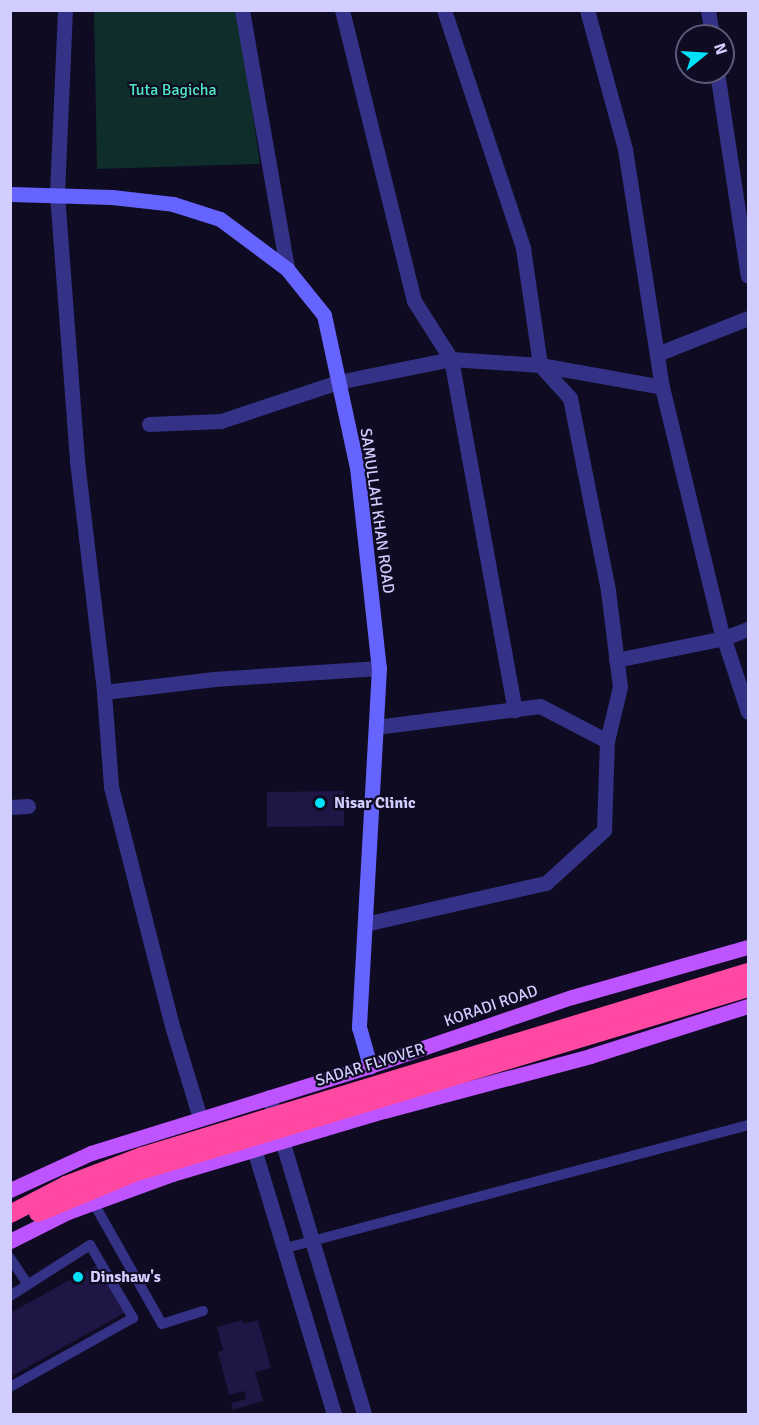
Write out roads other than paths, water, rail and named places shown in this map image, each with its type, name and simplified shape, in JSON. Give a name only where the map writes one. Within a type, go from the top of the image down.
[{"type":"highway","name":"SADAR FLYOVER","points":[[10,1214],[66,1185],[142,1156],[748,972]]},
{"type":"highway","name":"SADAR FLYOVER","points":[[10,1226],[134,1173],[748,988]]},
{"type":"main road","name":"KORADI ROAD","points":[[10,1190],[91,1153],[370,1066],[572,997],[748,947]]},
{"type":"main road","points":[[10,1241],[93,1202],[384,1111],[590,1056],[748,1006]]},
{"type":"street","points":[[65,10],[57,194],[77,461],[104,692],[111,787],[172,1026],[200,1118]]},
{"type":"street","points":[[242,10],[287,269]]},
{"type":"street","points":[[342,10],[414,301],[451,359],[515,710]]},
{"type":"street","points":[[365,924],[546,883],[604,830],[607,741],[620,687],[608,590],[570,398],[540,365],[523,248],[444,10]]},
{"type":"street","points":[[587,10],[624,149],[662,387],[724,638],[748,712]]},
{"type":"street","points":[[719,84],[748,276]]},
{"type":"street","name":"SAMULLAH KHAN ROAD","points":[[10,194],[57,194],[183,207],[220,219],[287,269],[324,315],[357,467],[380,668],[359,1027],[370,1066]]},
{"type":"street","points":[[657,354],[748,318]]},
{"type":"street","points":[[149,424],[221,421],[338,382],[451,359],[540,365],[662,387]]},
{"type":"street","points":[[616,660],[724,638],[748,629]]},
{"type":"street","points":[[104,692],[214,679],[380,668]]},
{"type":"street","points":[[376,727],[540,706],[607,741]]},
{"type":"street","points":[[10,807],[28,806]]},
{"type":"street","points":[[270,1097],[315,1240],[364,1414]]},
{"type":"street","points":[[242,1106],[334,1414]]},
{"type":"lane","points":[[286,1248],[748,1125]]},
{"type":"lane","points":[[93,1202],[162,1324],[203,1311]]},
{"type":"lane","points":[[10,1296],[90,1245],[133,1318],[10,1387]]},
{"type":"lane","points":[[10,1258],[28,1285]]},
{"type":"place","name":"Nisar Clinic","points":[[320,803]]},
{"type":"place","name":"Dinshaw's","points":[[78,1277]]},
{"type":"park label","name":"Tuta Bagicha","points":[[173,90]]}]
